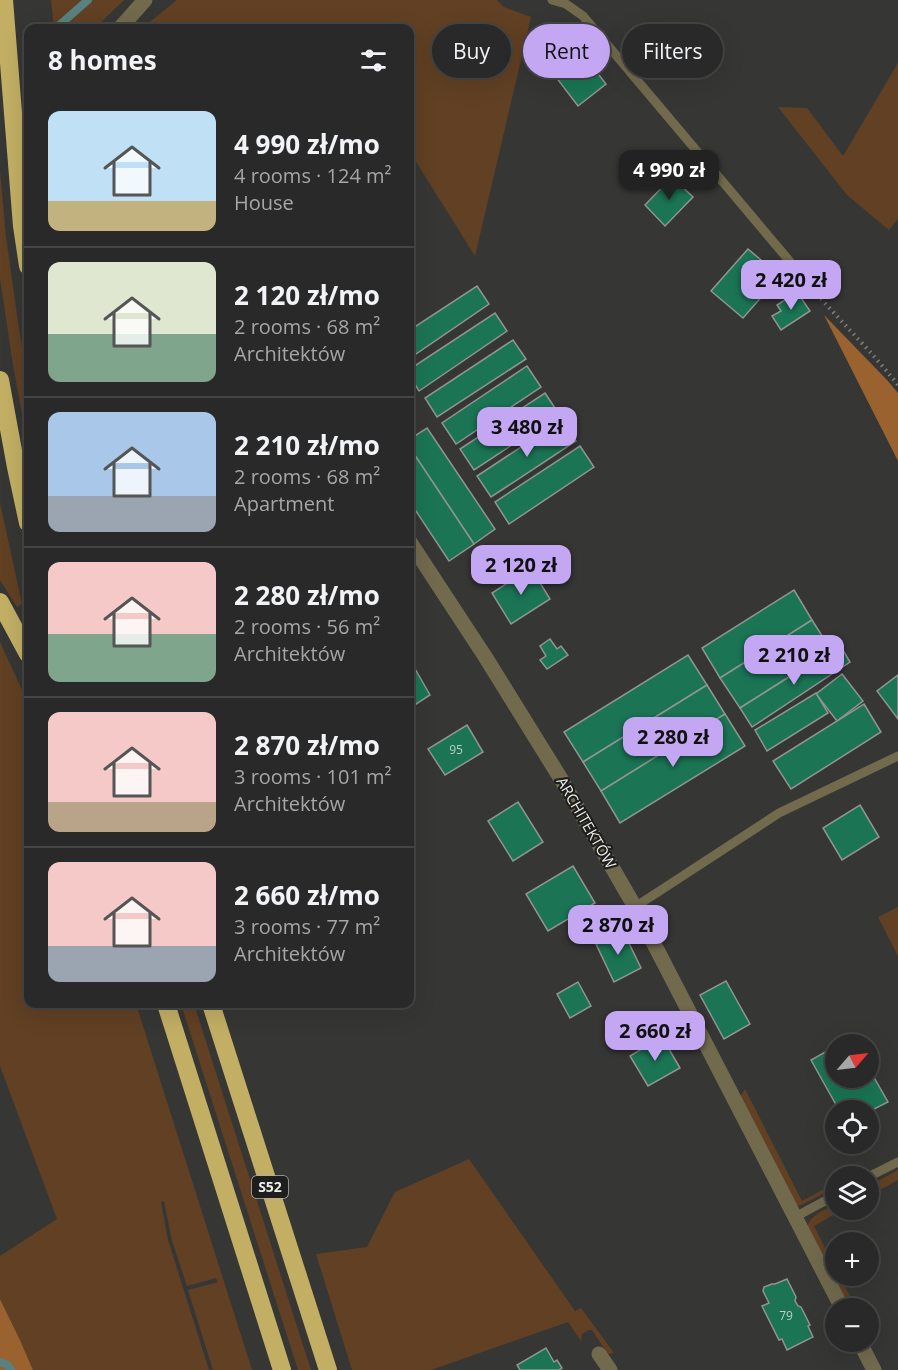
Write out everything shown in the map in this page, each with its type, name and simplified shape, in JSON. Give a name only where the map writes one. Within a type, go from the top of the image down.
[{"type":"highway","points":[[4,0],[24,239]]},
{"type":"highway","points":[[0,380],[24,504]]},
{"type":"highway","points":[[0,603],[24,647]]},
{"type":"highway","points":[[167,1008],[282,1370]]},
{"type":"highway","name":"S52","points":[[212,1008],[328,1370]]},
{"type":"street","points":[[124,24],[145,0]]},
{"type":"street","name":"ARCHITEKTÓW","points":[[414,548],[493,668],[635,907],[837,1298]]},
{"type":"street","points":[[865,1352],[874,1370]]},
{"type":"street","points":[[599,1354],[610,1370]]},
{"type":"lane","points":[[552,0],[566,4],[583,16],[808,283]]},
{"type":"lane","points":[[635,907],[779,813],[898,756]]},
{"type":"lane","points":[[879,1172],[898,1162]]},
{"type":"lane","points":[[795,1217],[825,1201]]},
{"type":"path","points":[[808,283],[898,385]]},
{"type":"shaded area","points":[[51,0],[124,0],[99,24],[54,24]]},
{"type":"shaded area","points":[[177,0],[497,0],[504,7],[531,17],[529,24],[523,24],[523,51],[475,256],[414,158],[414,24],[149,24]]},
{"type":"shaded area","points":[[898,63],[898,219],[889,230],[847,195],[778,107],[807,108],[843,156]]},
{"type":"shaded area","points":[[0,171],[6,237],[24,360],[24,424],[13,365],[0,278]]},
{"type":"shaded area","points":[[824,315],[898,393],[898,461]]},
{"type":"shaded area","points":[[0,503],[22,604],[17,607],[0,580]]},
{"type":"shaded area","points":[[0,642],[24,694],[24,1008],[137,1008],[252,1370],[213,1370],[188,1290],[218,1282],[216,1278],[187,1286],[172,1241],[164,1201],[161,1202],[168,1240],[209,1370],[33,1370],[0,1299],[0,1256],[57,1219],[0,1066]]},
{"type":"shaded area","points":[[898,907],[898,956],[878,917]]},
{"type":"shaded area","points":[[182,1008],[195,1008],[311,1370],[298,1370]]},
{"type":"shaded area","points":[[745,1089],[802,1201],[825,1188],[825,1193],[799,1206],[795,1204],[740,1097]]},
{"type":"shaded area","points":[[469,1159],[575,1311],[581,1308],[614,1353],[608,1354],[592,1330],[582,1334],[581,1341],[568,1322],[431,1370],[352,1370],[316,1254],[367,1247],[395,1192]]},
{"type":"shaded area","points":[[898,1170],[898,1180],[879,1190],[879,1180]]},
{"type":"shaded area","points":[[825,1210],[825,1220],[814,1226],[825,1248],[825,1260],[807,1226],[815,1215]]},
{"type":"shaded area","points":[[838,1286],[845,1286],[851,1298],[845,1298]]},
{"type":"shaded area","points":[[0,1299],[20,1340],[33,1370],[0,1370]]},
{"type":"building","points":[[557,78],[601,78],[606,84],[578,106]]},
{"type":"building","points":[[672,177],[693,197],[665,226],[645,205]]},
{"type":"building","points":[[748,249],[780,276],[743,318],[711,291]]},
{"type":"building","points":[[477,286],[489,304],[414,355],[414,327]]},
{"type":"building","points":[[797,292],[810,311],[781,330],[772,316],[781,311],[777,305]]},
{"type":"building","points":[[495,313],[507,331],[419,391],[414,383],[414,366]]},
{"type":"building","points":[[513,340],[526,359],[437,417],[425,398]]},
{"type":"building","points":[[527,366],[541,387],[456,444],[442,423]]},
{"type":"building","points":[[545,393],[559,414],[474,470],[460,449]]},
{"type":"building","points":[[562,420],[576,441],[491,497],[477,476]]},
{"type":"building","points":[[427,428],[495,529],[474,544],[414,454],[414,436]]},
{"type":"building","points":[[580,446],[594,467],[509,524],[495,502]]},
{"type":"building","points":[[414,454],[474,544],[449,561],[414,508]]},
{"type":"building","points":[[531,568],[550,599],[511,624],[492,593]]},
{"type":"building","points":[[794,590],[812,620],[720,678],[702,648]]},
{"type":"building","points":[[812,620],[831,650],[740,708],[720,678]]},
{"type":"building","points":[[550,639],[557,649],[561,646],[568,655],[547,669],[540,660],[546,656],[540,646]]},
{"type":"building","points":[[840,645],[850,662],[752,727],[740,708]]},
{"type":"building","points":[[688,655],[707,685],[583,762],[564,732]]},
{"type":"building","points":[[414,667],[430,695],[414,705]]},
{"type":"building","points":[[842,674],[863,701],[837,721],[816,694]]},
{"type":"building","points":[[898,675],[898,719],[877,691]]},
{"type":"building","points":[[707,685],[725,714],[601,791],[583,762]]},
{"type":"building","points":[[816,693],[828,713],[767,751],[755,730]]},
{"type":"building","points":[[864,704],[881,732],[791,789],[773,761]]},
{"type":"building","points":[[725,714],[745,746],[620,823],[601,791]]},
{"type":"building","points":[[467,725],[483,752],[445,775],[428,749]]},
{"type":"building","points":[[518,802],[543,842],[513,861],[488,821]]},
{"type":"building","points":[[860,805],[879,837],[842,860],[823,828]]},
{"type":"building","points":[[573,866],[595,903],[548,931],[526,894]]},
{"type":"building","points":[[623,931],[641,968],[614,982],[596,944]]},
{"type":"building","points":[[726,981],[750,1024],[724,1039],[700,995]]},
{"type":"building","points":[[578,982],[591,1006],[570,1018],[557,994]]},
{"type":"building","points":[[662,1037],[680,1068],[648,1086],[630,1056]]},
{"type":"building","points":[[825,1052],[825,1085],[811,1060]]},
{"type":"building","points":[[879,1086],[888,1102],[879,1106],[879,1100],[833,1100],[827,1088]]},
{"type":"building","points":[[787,1279],[796,1297],[795,1301],[801,1307],[810,1325],[808,1326],[813,1337],[787,1350],[782,1339],[779,1340],[762,1306],[769,1303],[763,1291],[764,1287]]},
{"type":"building","points":[[546,1348],[554,1362],[557,1360],[562,1368],[559,1370],[520,1370],[517,1365]]},
{"type":"waterway","points":[[61,24],[88,0]]},
{"type":"waterway","points":[[0,1362],[8,1365],[11,1370]]}]
